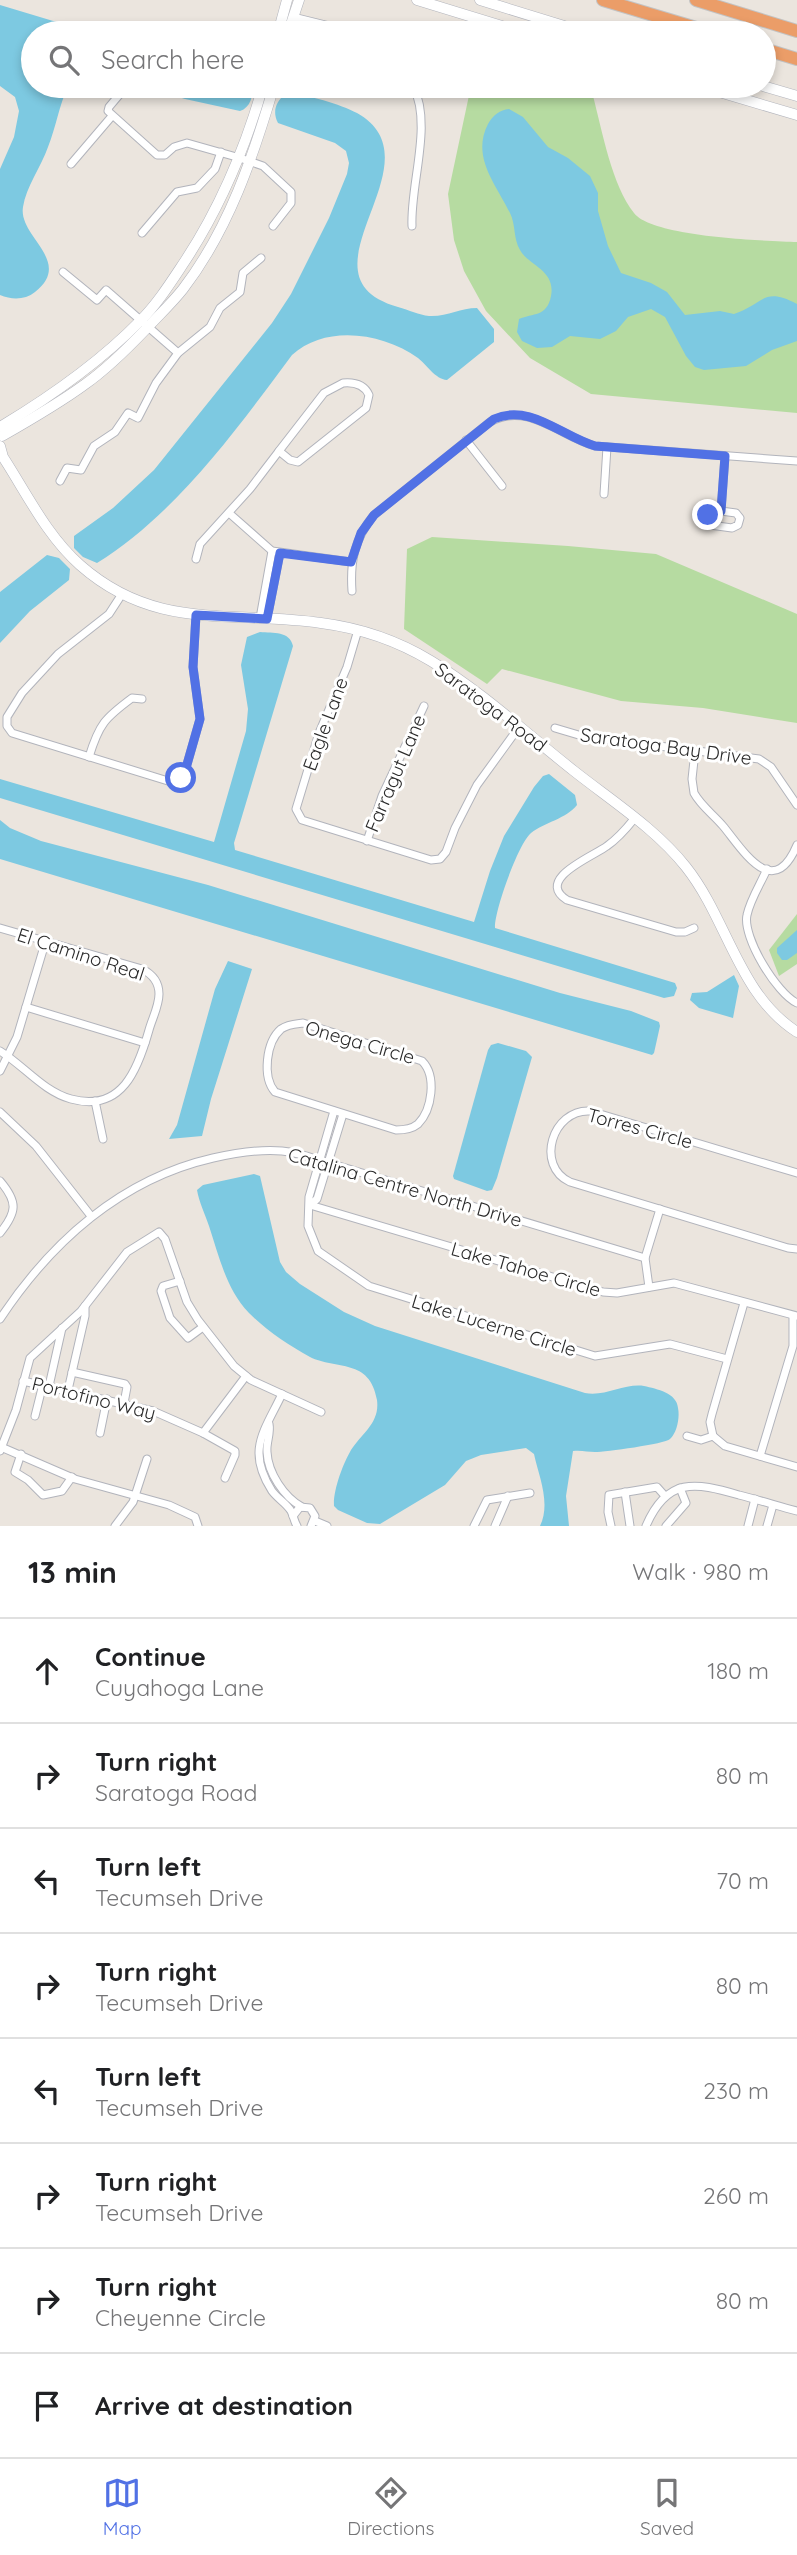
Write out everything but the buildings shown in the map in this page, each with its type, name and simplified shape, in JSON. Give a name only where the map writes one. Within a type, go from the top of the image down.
[{"type":"highway","points":[[603,0],[673,21]]},
{"type":"highway","points":[[696,0],[764,21]]},
{"type":"highway","points":[[776,25],[797,31]]},
{"type":"highway","points":[[776,53],[797,59]]},
{"type":"street","points":[[281,21],[287,0]]},
{"type":"street","points":[[292,21],[299,0]]},
{"type":"street","points":[[417,0],[486,21]]},
{"type":"street","points":[[480,0],[547,21]]},
{"type":"street","points":[[293,17],[309,21]]},
{"type":"street","points":[[776,90],[797,96]]},
{"type":"street","points":[[116,98],[108,111],[161,156],[174,147],[187,143],[263,166],[291,192],[291,203],[273,226]]},
{"type":"street","points":[[245,160],[260,98]]},
{"type":"street","points":[[0,437],[144,323],[208,226],[245,160],[269,98]]},
{"type":"street","points":[[412,226],[411,207],[421,122],[416,98]]},
{"type":"street","points":[[740,98],[797,115]]},
{"type":"street","points":[[71,164],[112,116]]},
{"type":"street","points":[[142,233],[177,192],[197,188],[215,169],[220,152]]},
{"type":"street","points":[[60,481],[66,468],[80,470],[94,446],[116,432],[128,413],[138,418],[156,383],[178,353],[210,327],[220,309],[240,292],[243,273],[261,258]]},
{"type":"street","points":[[63,272],[97,300],[106,290],[178,353]]},
{"type":"street","points":[[195,559],[200,544],[279,452],[321,396],[331,388],[352,383],[367,391],[369,400],[366,408],[302,460],[294,462],[279,452]]},
{"type":"street","points":[[352,592],[351,562],[361,533],[374,515],[494,419],[519,414],[534,418],[583,442],[607,447],[797,461]]},
{"type":"street","name":"Saratoga Road","points":[[0,437],[2,456],[65,550],[91,574],[122,594],[155,608],[196,615],[322,623],[358,630],[396,643],[463,682],[669,848],[695,879],[715,911],[754,991],[775,1015],[797,1032]]},
{"type":"street","points":[[466,440],[502,486]]},
{"type":"street","points":[[604,494],[607,447]]},
{"type":"street","points":[[721,511],[725,456]]},
{"type":"street","points":[[229,513],[276,552],[351,562]]},
{"type":"street","points":[[264,619],[276,552]]},
{"type":"street","points":[[122,594],[109,614],[65,648],[34,678],[9,713],[7,726],[16,735],[158,778],[173,781],[184,775],[198,728],[199,704],[193,667],[196,615]]},
{"type":"street","name":"Eagle Lane","points":[[358,630],[314,749],[296,809],[299,817],[306,822],[367,841]]},
{"type":"street","points":[[89,757],[94,737],[104,721],[132,698],[142,699]]},
{"type":"street","name":"Farragut Lane","points":[[367,841],[383,796],[424,706]]},
{"type":"street","points":[[367,841],[431,860],[443,856],[477,785],[519,727]]},
{"type":"street","name":"Saratoga Bay Drive","points":[[555,728],[582,736],[764,761],[774,770],[797,805]]},
{"type":"street","points":[[695,751],[692,784],[696,797],[720,822],[751,863],[767,869],[778,868],[786,863],[797,845]]},
{"type":"street","points":[[634,819],[610,844],[564,872],[558,885],[560,894],[567,900],[676,932],[694,928]]},
{"type":"street","points":[[767,869],[748,911],[747,928],[771,978],[786,997],[797,1003]]},
{"type":"street","name":"El Camino Real","points":[[0,928],[150,973],[159,993],[138,1065],[129,1081],[116,1093],[95,1101]]},
{"type":"street","points":[[2,1054],[17,1037],[46,940]]},
{"type":"street","points":[[26,1007],[145,1043]]},
{"type":"street","name":"Onega Circle","points":[[303,1023],[416,1058],[428,1066],[433,1085],[423,1117],[411,1128],[396,1130],[334,1111],[282,1095],[271,1087],[265,1075],[266,1066],[276,1036],[283,1028],[303,1023]]},
{"type":"street","points":[[0,1070],[6,1062],[2,1054]]},
{"type":"street","points":[[2,1054],[60,1096],[77,1101],[95,1101],[103,1139]]},
{"type":"street","points":[[319,1160],[334,1111]]},
{"type":"street","name":"Torres Circle","points":[[797,1173],[590,1111],[571,1114],[561,1122],[551,1155],[560,1176],[570,1182],[797,1249]]},
{"type":"street","points":[[0,1112],[36,1146],[90,1216]]},
{"type":"street","points":[[310,1205],[317,1199],[343,1114]]},
{"type":"street","name":"Catalina Centre North Drive","points":[[0,1319],[40,1265],[90,1216],[143,1183],[201,1161],[242,1153],[283,1151],[328,1162],[645,1258]]},
{"type":"street","name":"Lake Lucerne Circle","points":[[319,1160],[309,1197],[308,1226],[318,1251],[369,1286],[595,1356],[670,1344],[727,1359]]},
{"type":"street","points":[[0,1181],[10,1193],[13,1205],[12,1216],[0,1233]]},
{"type":"street","name":"Lake Tahoe Circle","points":[[310,1205],[603,1292],[617,1293],[674,1283],[795,1317]]},
{"type":"street","points":[[649,1287],[645,1258],[660,1209]]},
{"type":"street","name":"Portofino Way","points":[[198,1526],[195,1517],[176,1507],[72,1478],[21,1454],[1,1449],[16,1410],[30,1358],[85,1306],[127,1252],[161,1233],[187,1302],[229,1360],[246,1377],[321,1412]]},
{"type":"street","points":[[180,1280],[163,1286],[161,1291],[170,1318],[188,1338],[203,1327]]},
{"type":"street","points":[[744,1303],[710,1422],[713,1436],[725,1446],[797,1467]]},
{"type":"street","points":[[68,1390],[85,1306]]},
{"type":"street","points":[[760,1456],[793,1346],[795,1317]]},
{"type":"street","points":[[35,1416],[62,1327]]},
{"type":"street","points":[[72,1372],[125,1384],[127,1387],[124,1403]]},
{"type":"street","points":[[203,1433],[246,1377]]},
{"type":"street","name":"Portofino Way","points":[[23,1381],[153,1410],[203,1433],[235,1451],[225,1478]]},
{"type":"street","points":[[282,1394],[269,1424],[261,1434],[262,1453],[271,1489],[295,1523]]},
{"type":"street","points":[[100,1433],[107,1399]]},
{"type":"street","points":[[687,1436],[701,1440],[713,1436]]},
{"type":"street","points":[[262,1453],[277,1484],[295,1503],[313,1511],[313,1523],[327,1526]]},
{"type":"street","points":[[21,1454],[15,1472],[43,1495],[62,1491],[72,1478]]},
{"type":"street","points":[[115,1526],[131,1505],[146,1459]]},
{"type":"street","points":[[646,1526],[654,1508],[665,1496],[680,1488],[701,1485],[797,1511]]},
{"type":"street","points":[[611,1526],[609,1495],[657,1487],[665,1496]]},
{"type":"street","points":[[666,1526],[686,1503],[680,1488]]},
{"type":"street","points":[[625,1492],[631,1526]]},
{"type":"street","points":[[474,1526],[485,1501],[530,1493]]},
{"type":"street","points":[[495,1526],[508,1496]]},
{"type":"street","points":[[748,1526],[755,1499]]},
{"type":"street","points":[[767,1526],[774,1505]]},
{"type":"street","points":[[295,1523],[297,1509],[302,1507]]},
{"type":"green space","points":[[468,98],[593,98],[620,188],[634,213],[645,221],[663,228],[710,236],[797,242],[797,413],[591,394],[530,358],[486,311],[464,271],[454,240],[448,194]]},
{"type":"green space","points":[[432,537],[656,554],[797,614],[797,723],[703,708],[621,701],[502,669],[487,684],[404,629],[407,549]]},
{"type":"green space","points":[[797,914],[797,964],[779,976],[769,950]]},
{"type":"water","points":[[0,5],[53,21],[21,21],[21,98],[63,98],[48,147],[23,207],[28,229],[42,249],[49,270],[45,281],[35,292],[18,298],[0,295],[0,169],[14,137],[19,111],[15,97],[0,86]]},
{"type":"water","points":[[182,98],[251,98],[249,104],[240,111]]},
{"type":"water","points":[[315,98],[332,103],[357,113],[379,134],[385,160],[379,188],[360,245],[358,270],[369,292],[398,307],[425,315],[436,316],[477,308],[494,329],[494,342],[447,380],[439,377],[404,349],[372,338],[338,336],[306,345],[292,355],[227,441],[178,496],[153,521],[97,563],[83,557],[74,548],[74,536],[113,508],[154,470],[272,323],[291,294],[329,218],[347,174],[349,163],[346,151],[335,143],[278,123],[275,115],[279,100]]},
{"type":"water","points":[[509,109],[523,117],[548,147],[568,158],[590,176],[598,193],[598,211],[608,246],[621,273],[651,283],[667,292],[685,315],[720,311],[734,314],[764,298],[786,299],[797,304],[797,341],[772,350],[746,366],[704,370],[695,367],[686,356],[665,317],[651,309],[628,317],[616,331],[600,339],[570,336],[552,347],[537,348],[522,341],[517,332],[519,319],[546,308],[551,287],[546,274],[520,250],[512,218],[492,181],[484,159],[483,136],[488,124],[497,114]]},
{"type":"water","points":[[47,555],[59,558],[70,569],[69,580],[30,611],[0,643],[0,592]]},
{"type":"water","points":[[260,632],[285,635],[293,646],[234,843],[235,850],[474,922],[504,836],[534,787],[543,776],[549,774],[575,795],[577,805],[567,814],[531,833],[526,840],[508,879],[498,908],[495,928],[675,983],[677,988],[674,996],[664,998],[0,798],[0,779],[214,842],[246,731],[248,709],[241,665],[247,637]]},
{"type":"water","points":[[0,820],[10,828],[41,841],[208,885],[560,993],[631,1011],[659,1022],[654,1053],[652,1055],[0,859]]},
{"type":"water","points":[[797,930],[797,953],[787,960],[782,960],[777,948]]},
{"type":"water","points":[[228,961],[252,969],[202,1136],[169,1139],[177,1125],[215,989]]},
{"type":"water","points":[[734,975],[739,986],[733,1018],[699,1008],[690,1000],[692,993],[707,992]]},
{"type":"water","points":[[498,1043],[526,1051],[532,1057],[497,1178],[492,1190],[487,1191],[454,1179],[453,1176],[488,1050],[491,1045]]},
{"type":"water","points":[[254,1174],[260,1176],[280,1262],[286,1272],[344,1312],[375,1326],[585,1393],[600,1393],[630,1386],[660,1390],[670,1395],[677,1403],[678,1420],[672,1436],[666,1441],[634,1447],[595,1452],[573,1451],[566,1496],[569,1526],[540,1526],[544,1508],[543,1490],[534,1454],[526,1448],[481,1455],[466,1461],[445,1485],[380,1524],[367,1523],[338,1510],[334,1506],[334,1500],[339,1477],[351,1450],[376,1415],[377,1400],[373,1387],[360,1371],[310,1357],[270,1331],[249,1313],[234,1294],[197,1190],[203,1185]]},
{"type":"route","points":[[181,778],[200,719],[193,667],[196,615],[267,619],[280,553],[351,562],[356,542],[374,515],[494,419],[514,414],[529,416],[595,446],[725,456],[721,511],[712,511],[708,515]]}]
